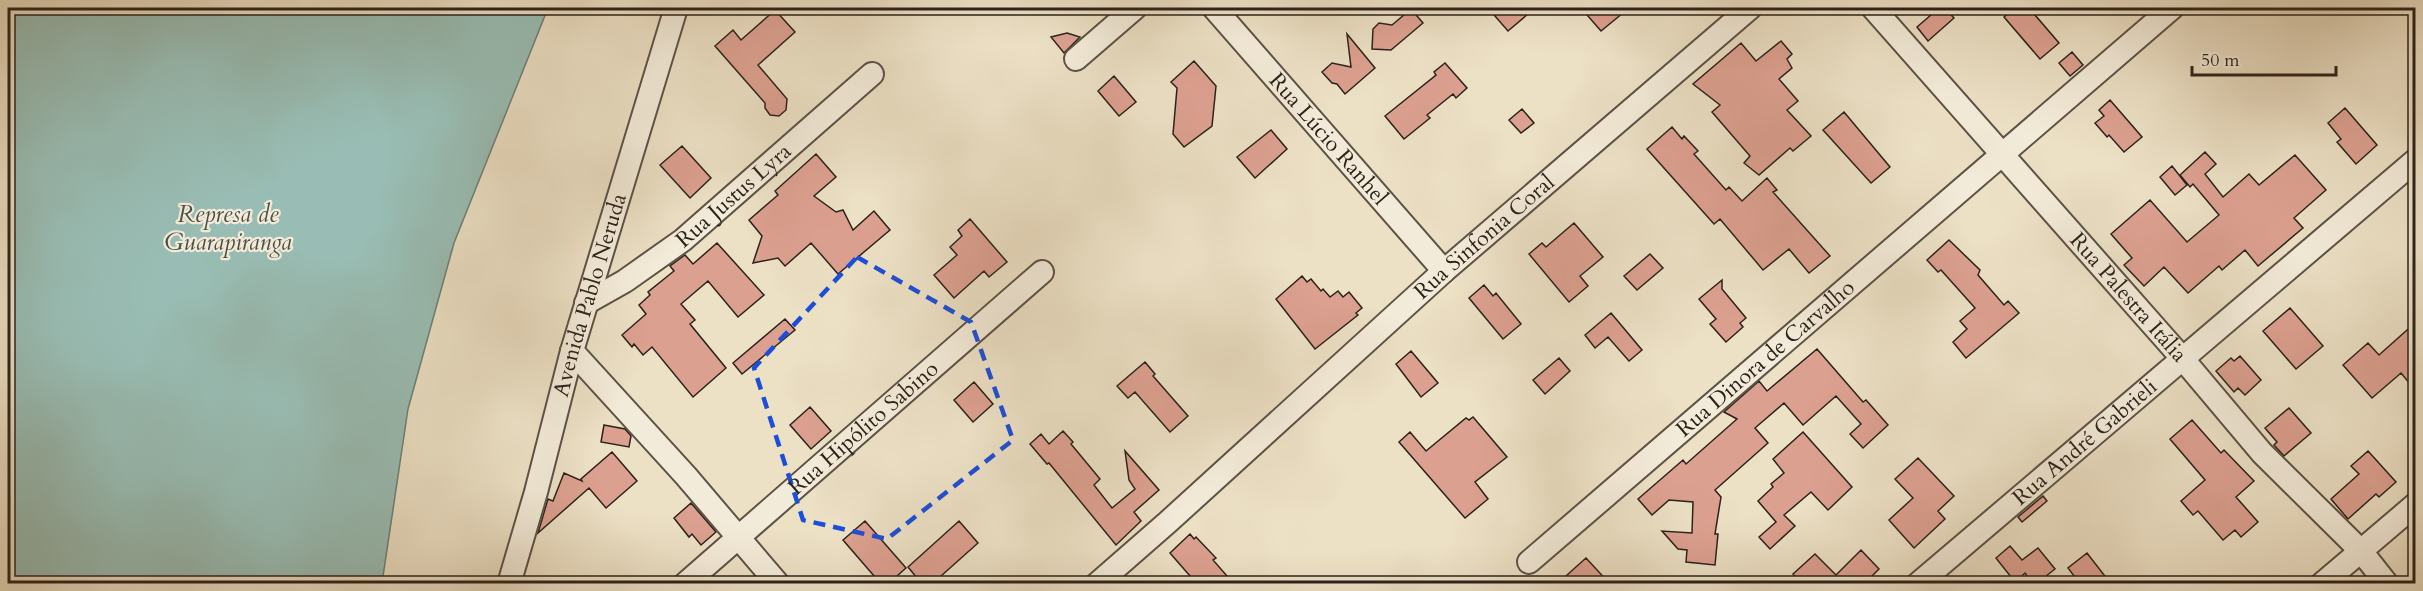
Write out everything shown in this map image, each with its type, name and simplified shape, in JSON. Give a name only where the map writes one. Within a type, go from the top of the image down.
[{"type":"street","name":"Avenida Pablo Neruda","points":[[509,584],[536,492],[572,351],[676,8]]},
{"type":"street","points":[[1076,59],[1135,8]]},
{"type":"street","name":"Rua Lúcio Ranhel","points":[[1214,8],[1444,271]]},
{"type":"street","name":"Rua Sinfonia Coral","points":[[1098,584],[1444,271],[1750,8]]},
{"type":"street","name":"Rua Palestra Itália","points":[[1873,8],[2182,358],[2262,453],[2361,551],[2387,584]]},
{"type":"street","name":"Rua Dinora de Carvalho","points":[[1530,562],[2172,8]]},
{"type":"street","name":"Rua Justus Lyra","points":[[586,303],[625,281],[683,240],[872,74]]},
{"type":"street","name":"Rua André Gabrieli","points":[[1918,584],[2415,160]]},
{"type":"street","name":"Rua Hipólito Sabino","points":[[685,584],[1042,272]]},
{"type":"street","points":[[572,351],[686,476],[778,584]]},
{"type":"street","points":[[2322,584],[2415,504]]},
{"type":"highlighted area","points":[[857,257],[971,322],[1013,440],[887,539],[803,520],[754,368]]},
{"type":"water","name":"Represa de Guarapiranga","points":[[8,8],[548,8],[454,243],[408,409],[382,583],[8,583]]},
{"type":"building","points":[[1488,8],[1535,8],[1508,31]]},
{"type":"building","points":[[1581,8],[1629,8],[1601,31]]},
{"type":"building","points":[[1939,8],[1945,8],[1954,18],[1928,41],[1917,27]]},
{"type":"building","points":[[2015,8],[2029,8],[2059,43],[2040,59],[2004,17]]},
{"type":"building","points":[[1411,9],[1423,23],[1391,50],[1372,49],[1373,29],[1379,23],[1392,25]]},
{"type":"building","points":[[775,10],[795,32],[758,65],[787,99],[786,110],[779,116],[770,115],[765,108],[765,103],[715,46],[733,30],[741,40]]},
{"type":"building","points":[[1067,33],[1080,37],[1064,53],[1051,37]]},
{"type":"building","points":[[1347,34],[1375,68],[1345,94],[1322,72],[1332,63],[1351,67]]},
{"type":"building","points":[[1781,41],[1792,54],[1787,59],[1792,68],[1779,79],[1798,101],[1787,110],[1811,136],[1793,151],[1790,148],[1759,175],[1744,163],[1750,156],[1712,112],[1720,105],[1693,84],[1741,43],[1756,61]]},
{"type":"building","points":[[2072,52],[2083,65],[2070,76],[2059,63]]},
{"type":"building","points":[[1194,61],[1216,86],[1212,126],[1184,147],[1173,134],[1177,88],[1171,82]]},
{"type":"building","points":[[1445,63],[1467,88],[1456,98],[1453,94],[1427,115],[1430,118],[1404,139],[1385,116],[1436,75],[1434,72]]},
{"type":"building","points":[[1114,76],[1136,102],[1119,116],[1098,91]]},
{"type":"building","points":[[2110,100],[2142,137],[2124,152],[2095,123],[2104,116],[2099,110]]},
{"type":"building","points":[[2345,108],[2377,145],[2356,164],[2337,142],[2341,139],[2328,123]]},
{"type":"building","points":[[1522,109],[1534,123],[1521,133],[1509,120]]},
{"type":"building","points":[[1844,112],[1890,167],[1871,183],[1823,130]]},
{"type":"building","points":[[1672,127],[1682,139],[1684,136],[1698,151],[1694,154],[1726,190],[1729,187],[1742,201],[1767,178],[1777,190],[1773,192],[1830,256],[1809,273],[1789,249],[1763,270],[1720,219],[1714,224],[1647,149]]},
{"type":"building","points":[[1271,130],[1287,149],[1255,178],[1237,157]]},
{"type":"building","points":[[682,146],[711,178],[690,198],[660,165]]},
{"type":"building","points":[[2205,152],[2216,164],[2205,174],[2223,197],[2249,174],[2259,185],[2295,155],[2326,190],[2294,218],[2303,228],[2258,266],[2245,250],[2222,270],[2219,266],[2188,293],[2164,267],[2144,286],[2124,265],[2132,258],[2111,234],[2150,200],[2187,242],[2219,215],[2193,184],[2190,187],[2180,175]]},
{"type":"building","points":[[816,154],[836,177],[814,196],[836,212],[843,210],[853,230],[874,211],[890,230],[838,274],[811,243],[785,266],[778,258],[753,263],[762,236],[749,220],[778,195],[775,191]]},
{"type":"building","points":[[2172,166],[2187,185],[2175,195],[2160,177]]},
{"type":"building","points":[[970,219],[1007,262],[989,277],[984,271],[954,298],[934,275],[957,255],[950,247],[962,236],[958,230]]},
{"type":"building","points":[[1574,223],[1603,257],[1580,276],[1588,286],[1569,302],[1529,254],[1542,243],[1546,247]]},
{"type":"building","points":[[1949,240],[1980,270],[1978,275],[2004,305],[2008,301],[2019,313],[1966,358],[1953,342],[1967,329],[1960,321],[1975,308],[1941,270],[1938,272],[1927,260]]},
{"type":"building","points":[[717,243],[764,295],[738,317],[708,281],[681,304],[695,320],[690,324],[726,368],[693,397],[652,347],[643,355],[622,335],[646,314],[639,305],[650,295],[648,292],[674,271],[670,266],[685,255],[693,264]]},
{"type":"building","points":[[1650,254],[1663,268],[1637,290],[1624,276]]},
{"type":"building","points":[[1302,276],[1307,282],[1311,279],[1321,291],[1323,289],[1330,297],[1338,291],[1343,297],[1349,292],[1362,308],[1356,313],[1358,315],[1315,349],[1276,299]]},
{"type":"building","points":[[1722,280],[1722,289],[1746,318],[1740,323],[1743,327],[1726,342],[1710,324],[1716,319],[1699,299]]},
{"type":"building","points":[[1484,285],[1493,296],[1496,293],[1521,324],[1503,339],[1469,298]]},
{"type":"building","points":[[2290,308],[2323,346],[2296,369],[2263,331]]},
{"type":"building","points":[[1611,313],[1642,350],[1629,361],[1608,337],[1595,348],[1585,335]]},
{"type":"building","points":[[785,319],[795,330],[742,374],[733,363]]},
{"type":"building","points":[[2415,323],[2415,390],[2401,373],[2372,398],[2343,365],[2368,343],[2379,355]]},
{"type":"building","points":[[1817,349],[1863,402],[1866,400],[1888,425],[1863,448],[1850,434],[1861,424],[1836,396],[1803,425],[1784,403],[1755,428],[1768,443],[1715,490],[1721,497],[1715,534],[1718,534],[1715,565],[1686,562],[1687,550],[1678,549],[1662,531],[1692,533],[1693,502],[1669,500],[1652,515],[1638,499],[1683,460],[1686,464],[1737,419],[1724,412],[1759,381],[1767,391]]},
{"type":"building","points":[[1411,351],[1438,383],[1421,397],[1396,364]]},
{"type":"building","points":[[2240,356],[2261,380],[2245,395],[2238,388],[2234,392],[2216,371],[2231,358],[2234,361]]},
{"type":"building","points":[[1559,358],[1570,371],[1545,394],[1533,380]]},
{"type":"building","points":[[1145,362],[1155,374],[1153,376],[1188,416],[1170,432],[1135,392],[1128,398],[1117,386]]},
{"type":"building","points":[[974,382],[993,404],[973,422],[954,400]]},
{"type":"building","points":[[810,407],[831,431],[811,449],[790,425]]},
{"type":"building","points":[[2289,408],[2311,433],[2284,456],[2274,445],[2277,442],[2265,428]]},
{"type":"building","points":[[1473,417],[1507,457],[1475,482],[1488,499],[1465,518],[1399,442],[1410,432],[1426,451],[1466,418],[1469,420]]},
{"type":"building","points":[[2192,420],[2221,453],[2224,450],[2254,481],[2236,497],[2258,522],[2241,537],[2235,530],[2223,540],[2198,511],[2193,515],[2181,501],[2205,480],[2170,439]]},
{"type":"building","points":[[604,425],[625,429],[631,436],[629,447],[601,442]]},
{"type":"building","points":[[1063,431],[1100,479],[1094,485],[1112,508],[1135,489],[1129,480],[1125,451],[1159,490],[1134,512],[1141,521],[1116,545],[1049,463],[1047,464],[1030,444],[1041,434],[1049,444]]},
{"type":"building","points":[[1803,432],[1852,487],[1828,510],[1811,492],[1784,515],[1795,526],[1770,549],[1759,537],[1776,522],[1758,501],[1773,487],[1771,484],[1784,473],[1773,459]]},
{"type":"building","points":[[2368,451],[2396,482],[2379,497],[2376,494],[2348,519],[2331,499],[2359,474],[2351,466]]},
{"type":"building","points":[[612,452],[637,481],[606,508],[589,488],[538,533],[548,499],[553,501],[564,473],[582,481],[581,479]]},
{"type":"building","points":[[1918,458],[1954,496],[1938,511],[1945,519],[1914,548],[1889,520],[1913,498],[1895,479]]},
{"type":"building","points":[[2043,496],[2047,501],[2022,522],[2018,517]]},
{"type":"building","points":[[691,503],[716,532],[701,545],[692,534],[689,537],[674,518]]},
{"type":"building","points":[[865,521],[906,568],[888,584],[881,584],[843,540]]},
{"type":"building","points":[[959,521],[978,543],[932,584],[922,584],[908,567]]},
{"type":"building","points":[[1190,534],[1194,539],[1196,537],[1216,558],[1213,560],[1234,584],[1197,584],[1170,553]]},
{"type":"building","points":[[2010,546],[2022,560],[2038,548],[2055,569],[2036,584],[2033,584],[2025,573],[2015,582],[1996,558]]},
{"type":"building","points":[[1861,550],[1879,569],[1864,584],[1802,584],[1793,574],[1815,554],[1836,575]]},
{"type":"building","points":[[2087,553],[2111,584],[2080,584],[2068,568]]},
{"type":"building","points":[[1586,558],[1610,584],[1557,584]]}]
